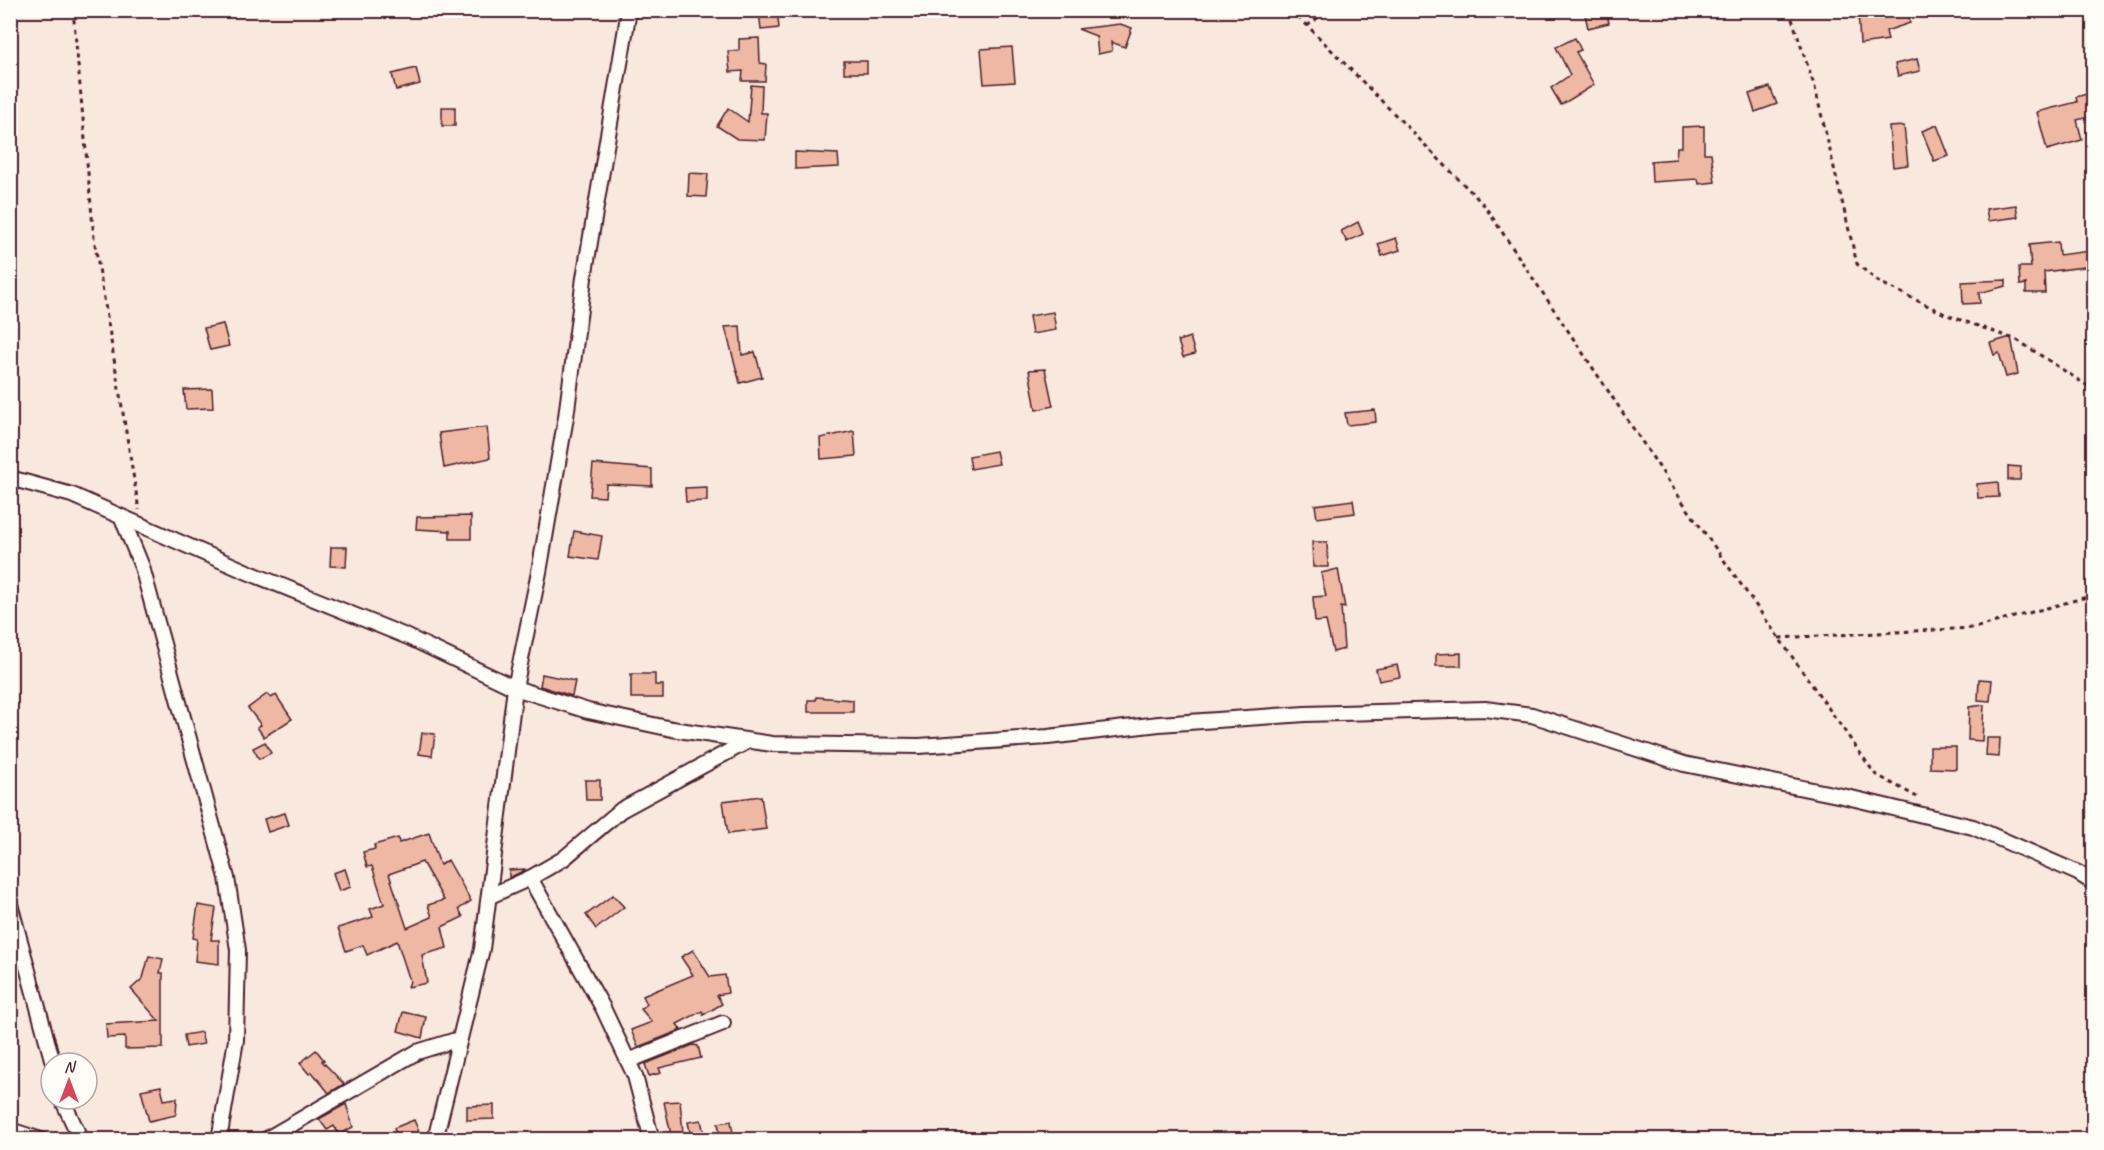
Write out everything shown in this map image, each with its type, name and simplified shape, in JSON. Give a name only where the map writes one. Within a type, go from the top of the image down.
[{"type":"street","points":[[435,1140],[459,1039],[474,992],[490,896],[515,688],[539,572],[558,461],[584,278],[628,10]]},
{"type":"street","points":[[10,478],[72,495],[141,527],[408,637],[515,688],[588,711],[772,744],[919,746],[1048,737],[1160,724],[1305,714],[1485,709],[1532,716],[1684,764],[1847,797],[1973,827],[2078,873],[2094,883]]},
{"type":"street","points":[[122,518],[142,567],[227,878],[238,950],[236,1040],[219,1140]]},
{"type":"street","points":[[490,896],[563,860],[621,810],[748,741]]},
{"type":"street","points":[[530,878],[603,1008],[635,1076],[652,1140]]},
{"type":"street","points":[[10,904],[50,1051]]},
{"type":"street","points":[[628,1061],[723,1023]]},
{"type":"street","points":[[265,1140],[417,1052],[459,1039]]},
{"type":"street","points":[[68,1111],[81,1140]]},
{"type":"street","points":[[10,1130],[41,1140]]},
{"type":"path","points":[[73,10],[94,238],[141,527]]},
{"type":"path","points":[[1292,10],[1484,205],[1676,491],[1875,774],[1924,801]]},
{"type":"path","points":[[1307,26],[1328,10]]},
{"type":"path","points":[[1789,10],[1815,88],[1857,264],[1880,282],[1938,310],[2017,340],[2094,390]]},
{"type":"path","points":[[1779,638],[1974,628],[2094,595]]},
{"type":"building","points":[[759,10],[777,10],[779,28],[761,30]]},
{"type":"building","points":[[1584,10],[1606,10],[1609,23],[1588,28]]},
{"type":"building","points":[[1858,10],[1906,10],[1910,23],[1886,31],[1888,40],[1860,44]]},
{"type":"building","points":[[1120,24],[1132,28],[1125,47],[1111,42],[1112,51],[1098,54],[1096,36],[1078,29]]},
{"type":"building","points":[[759,38],[760,63],[766,64],[765,81],[742,81],[743,71],[730,72],[728,51],[739,51],[739,39]]},
{"type":"building","points":[[1575,38],[1581,50],[1576,52],[1594,85],[1561,105],[1551,88],[1570,75],[1556,47]]},
{"type":"building","points":[[1012,47],[1015,82],[984,84],[981,49]]},
{"type":"building","points":[[1917,59],[1920,71],[1898,76],[1895,64]]},
{"type":"building","points":[[844,61],[867,61],[867,73],[844,73]]},
{"type":"building","points":[[416,68],[420,84],[396,90],[392,74]]},
{"type":"building","points":[[751,85],[762,86],[761,113],[767,113],[765,140],[737,139],[717,126],[728,108],[748,122]]},
{"type":"building","points":[[1770,87],[1777,104],[1755,112],[1749,94]]},
{"type":"building","points":[[2094,92],[2094,116],[2077,120],[2082,140],[2047,150],[2037,112],[2077,102],[2076,97]]},
{"type":"building","points":[[442,107],[455,107],[455,126],[442,126]]},
{"type":"building","points":[[1937,125],[1949,156],[1934,161],[1922,131]]},
{"type":"building","points":[[1704,126],[1704,153],[1711,153],[1715,182],[1699,184],[1698,179],[1652,182],[1651,161],[1676,159],[1677,147],[1682,147],[1682,127]]},
{"type":"building","points":[[1904,126],[1908,165],[1893,167],[1889,127]]},
{"type":"building","points":[[795,152],[838,154],[839,167],[795,169]]},
{"type":"building","points":[[689,173],[708,174],[706,197],[688,196]]},
{"type":"building","points":[[2016,205],[2018,217],[1988,221],[1986,209]]},
{"type":"building","points":[[1358,222],[1363,234],[1347,242],[1341,231]]},
{"type":"building","points":[[1396,238],[1400,250],[1382,256],[1378,244]]},
{"type":"building","points":[[2058,242],[2059,255],[2090,251],[2092,266],[2044,272],[2045,293],[2026,293],[2026,284],[2020,285],[2019,267],[2031,267],[2029,245]]},
{"type":"building","points":[[2006,280],[2006,286],[1979,293],[1980,303],[1963,304],[1962,282]]},
{"type":"building","points":[[1053,312],[1056,330],[1032,334],[1029,316]]},
{"type":"building","points":[[223,324],[229,346],[210,350],[204,328]]},
{"type":"building","points":[[740,326],[742,355],[755,352],[762,377],[740,383],[725,327]]},
{"type":"building","points":[[1190,337],[1195,354],[1183,357],[1178,341]]},
{"type":"building","points":[[2011,337],[2018,374],[2006,377],[1999,353],[1994,355],[1990,343]]},
{"type":"building","points":[[1045,369],[1053,406],[1036,410],[1029,370]]},
{"type":"building","points":[[212,389],[213,408],[186,409],[184,390]]},
{"type":"building","points":[[1375,410],[1376,422],[1347,425],[1345,413]]},
{"type":"building","points":[[487,427],[490,458],[444,468],[439,433]]},
{"type":"building","points":[[854,431],[856,456],[821,459],[820,438]]},
{"type":"building","points":[[996,451],[999,464],[971,469],[969,456]]},
{"type":"building","points":[[593,464],[652,469],[652,486],[606,484],[605,497],[590,496]]},
{"type":"building","points":[[2008,466],[2021,467],[2020,480],[2008,480]]},
{"type":"building","points":[[1998,482],[1999,497],[1978,498],[1977,484]]},
{"type":"building","points":[[707,487],[707,501],[686,502],[685,488]]},
{"type":"building","points":[[1353,500],[1355,513],[1317,518],[1315,505]]},
{"type":"building","points":[[471,516],[471,539],[450,539],[450,531],[416,529],[417,517]]},
{"type":"building","points":[[574,531],[602,536],[598,560],[570,556]]},
{"type":"building","points":[[1312,542],[1327,542],[1328,567],[1313,567]]},
{"type":"building","points":[[331,547],[347,547],[346,567],[330,566]]},
{"type":"building","points":[[1338,569],[1345,608],[1341,607],[1344,649],[1333,652],[1326,621],[1315,622],[1313,597],[1326,596],[1321,573]]},
{"type":"building","points":[[1461,653],[1461,666],[1436,666],[1436,654]]},
{"type":"building","points":[[1397,665],[1400,677],[1379,681],[1376,669]]},
{"type":"building","points":[[542,674],[575,681],[572,696],[540,686]]},
{"type":"building","points":[[631,674],[655,674],[655,685],[663,685],[663,698],[631,698]]},
{"type":"building","points":[[1979,679],[1992,680],[1990,701],[1978,700]]},
{"type":"building","points":[[267,694],[271,698],[276,695],[292,719],[264,737],[257,727],[261,725],[248,708]]},
{"type":"building","points":[[816,697],[853,700],[853,712],[808,712],[808,700],[816,700]]},
{"type":"building","points":[[1984,705],[1982,741],[1968,740],[1969,707]]},
{"type":"building","points":[[422,733],[435,734],[432,756],[419,754]]},
{"type":"building","points":[[1987,738],[2000,738],[1999,757],[1986,756]]},
{"type":"building","points":[[265,742],[271,753],[259,759],[253,748]]},
{"type":"building","points":[[1930,747],[1956,747],[1956,769],[1930,768]]},
{"type":"building","points":[[585,780],[600,780],[600,800],[586,800]]},
{"type":"building","points":[[761,796],[766,829],[728,834],[723,801]]},
{"type":"building","points":[[285,813],[289,825],[268,832],[264,819]]},
{"type":"building","points":[[429,833],[440,865],[448,860],[471,901],[459,909],[463,917],[442,927],[447,948],[422,955],[427,983],[408,987],[410,981],[397,941],[367,955],[363,945],[346,951],[338,928],[373,917],[370,909],[384,904],[372,866],[367,867],[363,852],[375,849],[374,845],[398,838],[399,843]],"holes":[[[422,862],[444,900],[428,905],[432,917],[407,928],[389,874]]]},
{"type":"building","points":[[345,869],[351,887],[339,891],[333,873]]},
{"type":"building","points":[[509,870],[525,870],[509,878]]},
{"type":"building","points":[[613,895],[624,907],[596,929],[586,915]]},
{"type":"building","points":[[198,905],[216,908],[211,940],[219,940],[219,964],[195,961],[197,939],[193,938]]},
{"type":"building","points":[[693,950],[710,977],[725,975],[728,993],[717,995],[722,1004],[703,1015],[702,1011],[677,1024],[681,1030],[638,1047],[631,1030],[652,1022],[641,1009],[647,1004],[643,996],[693,975],[681,957]]},
{"type":"building","points":[[149,956],[163,959],[160,973],[163,973],[163,1048],[125,1049],[125,1037],[107,1038],[106,1024],[159,1021],[131,989],[143,978]]},
{"type":"building","points":[[403,1012],[426,1017],[422,1038],[398,1031]]},
{"type":"building","points":[[201,1032],[204,1044],[186,1047],[184,1035]]},
{"type":"building","points":[[693,1045],[698,1046],[701,1058],[659,1068],[661,1073],[649,1076],[645,1064]]},
{"type":"building","points":[[316,1050],[324,1060],[322,1061],[344,1084],[329,1093],[312,1072],[309,1074],[300,1063]]},
{"type":"building","points":[[161,1086],[164,1100],[177,1098],[176,1115],[149,1121],[141,1090]]},
{"type":"building","points":[[680,1101],[683,1133],[671,1135],[664,1102]]},
{"type":"building","points":[[346,1104],[353,1127],[339,1135],[334,1126],[327,1130],[319,1119]]},
{"type":"building","points":[[494,1105],[494,1119],[467,1120],[467,1106]]},
{"type":"building","points":[[414,1120],[420,1134],[398,1140],[394,1128]]},
{"type":"building","points":[[701,1120],[704,1134],[691,1137],[688,1122]]},
{"type":"building","points":[[731,1121],[734,1140],[721,1140],[718,1123]]}]
